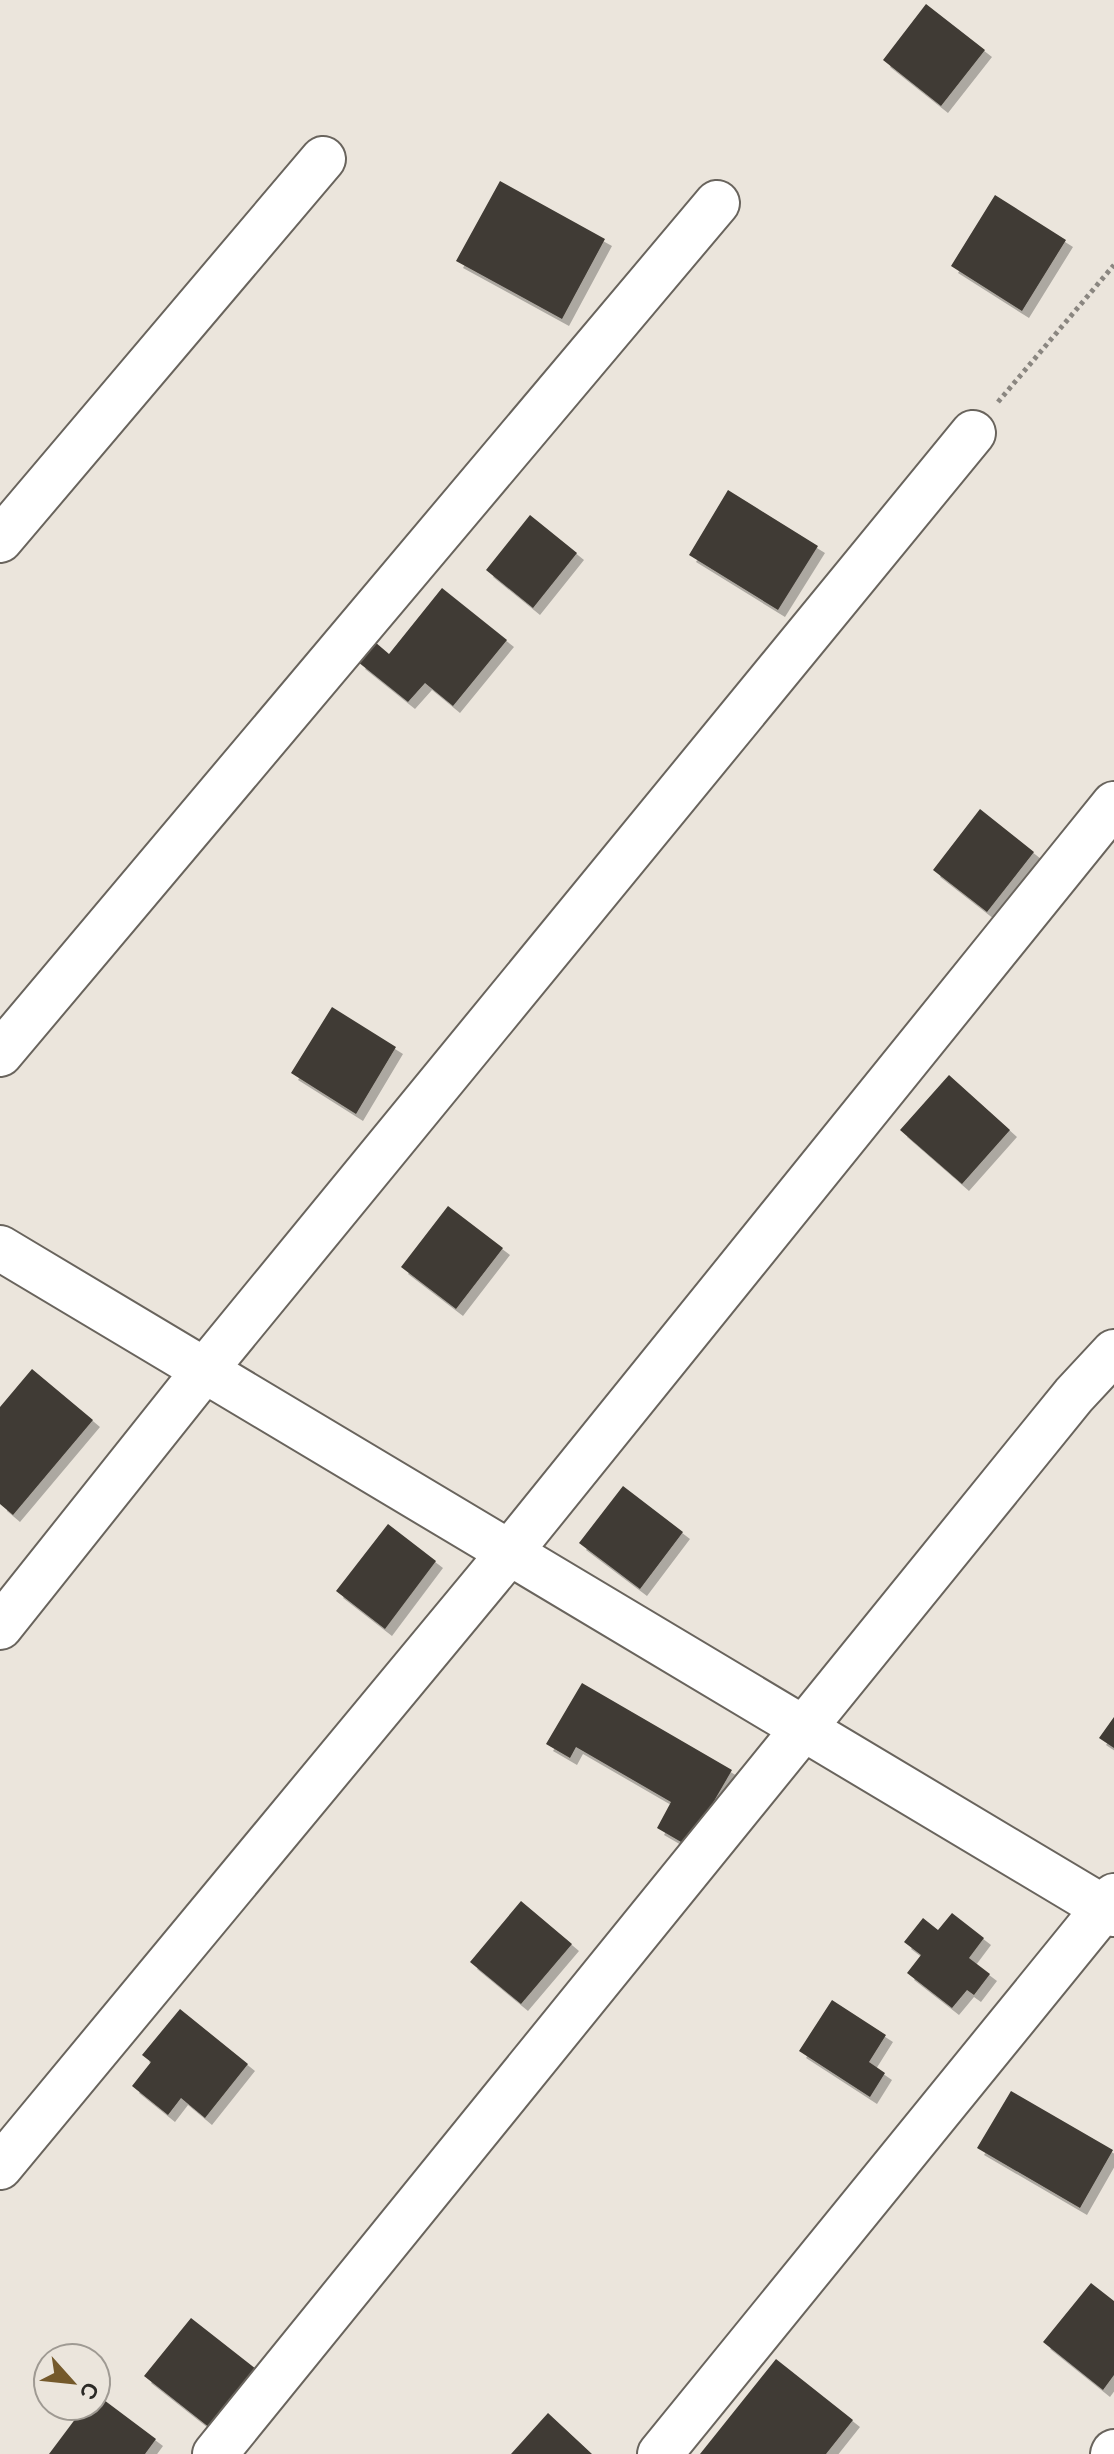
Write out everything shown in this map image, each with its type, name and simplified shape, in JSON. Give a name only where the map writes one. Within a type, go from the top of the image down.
[{"type":"street","points":[[0,540],[323,159]]},
{"type":"street","points":[[0,1054],[717,203]]},
{"type":"street","points":[[0,1627],[204,1371],[973,433]]},
{"type":"street","points":[[0,2167],[509,1553],[1114,804]]},
{"type":"street","points":[[0,1248],[805,1729],[1111,1906],[660,2454]]},
{"type":"street","points":[[215,2454],[1074,1395],[1114,1352]]},
{"type":"path","points":[[973,433],[1114,265]]},
{"type":"building","points":[[926,4],[985,50],[941,106],[883,60]]},
{"type":"building","points":[[500,181],[605,239],[562,319],[456,261]]},
{"type":"building","points":[[995,195],[1066,240],[1022,311],[951,266]]},
{"type":"building","points":[[728,490],[818,546],[778,610],[689,555]]},
{"type":"building","points":[[530,515],[577,553],[533,608],[486,570]]},
{"type":"building","points":[[442,588],[507,640],[453,706],[425,683],[408,702],[358,662],[375,642],[389,654]]},
{"type":"building","points":[[980,809],[1034,852],[987,912],[933,870]]},
{"type":"building","points":[[332,1007],[396,1047],[356,1114],[291,1073]]},
{"type":"building","points":[[949,1075],[1010,1130],[962,1184],[900,1130]]},
{"type":"building","points":[[448,1206],[503,1248],[456,1309],[401,1267]]},
{"type":"building","points":[[32,1369],[93,1420],[13,1515],[0,1504],[0,1407]]},
{"type":"building","points":[[623,1486],[683,1532],[640,1589],[579,1543]]},
{"type":"building","points":[[388,1524],[436,1561],[385,1629],[336,1591]]},
{"type":"building","points":[[582,1683],[732,1770],[688,1846],[657,1828],[671,1802],[576,1747],[570,1758],[546,1744]]},
{"type":"building","points":[[1114,1717],[1114,1748],[1099,1738]]},
{"type":"building","points":[[521,1901],[572,1944],[521,2004],[470,1962]]},
{"type":"building","points":[[952,1913],[984,1938],[969,1958],[990,1974],[974,1995],[967,1990],[952,2008],[907,1973],[921,1955],[904,1942],[923,1918],[938,1930]]},
{"type":"building","points":[[832,2000],[886,2035],[869,2062],[885,2073],[870,2097],[799,2051]]},
{"type":"building","points":[[180,2009],[248,2064],[205,2118],[181,2098],[168,2115],[132,2086],[151,2062],[142,2055]]},
{"type":"building","points":[[1011,2091],[1113,2150],[1080,2208],[977,2148]]},
{"type":"building","points":[[1091,2283],[1114,2301],[1114,2375],[1103,2390],[1043,2342]]},
{"type":"building","points":[[191,2318],[256,2369],[210,2428],[144,2376]]},
{"type":"building","points":[[776,2359],[853,2420],[826,2454],[700,2454]]},
{"type":"building","points":[[112,2406],[156,2439],[145,2454],[49,2454],[73,2422],[112,2422]]},
{"type":"building","points":[[548,2413],[592,2454],[511,2454]]}]
